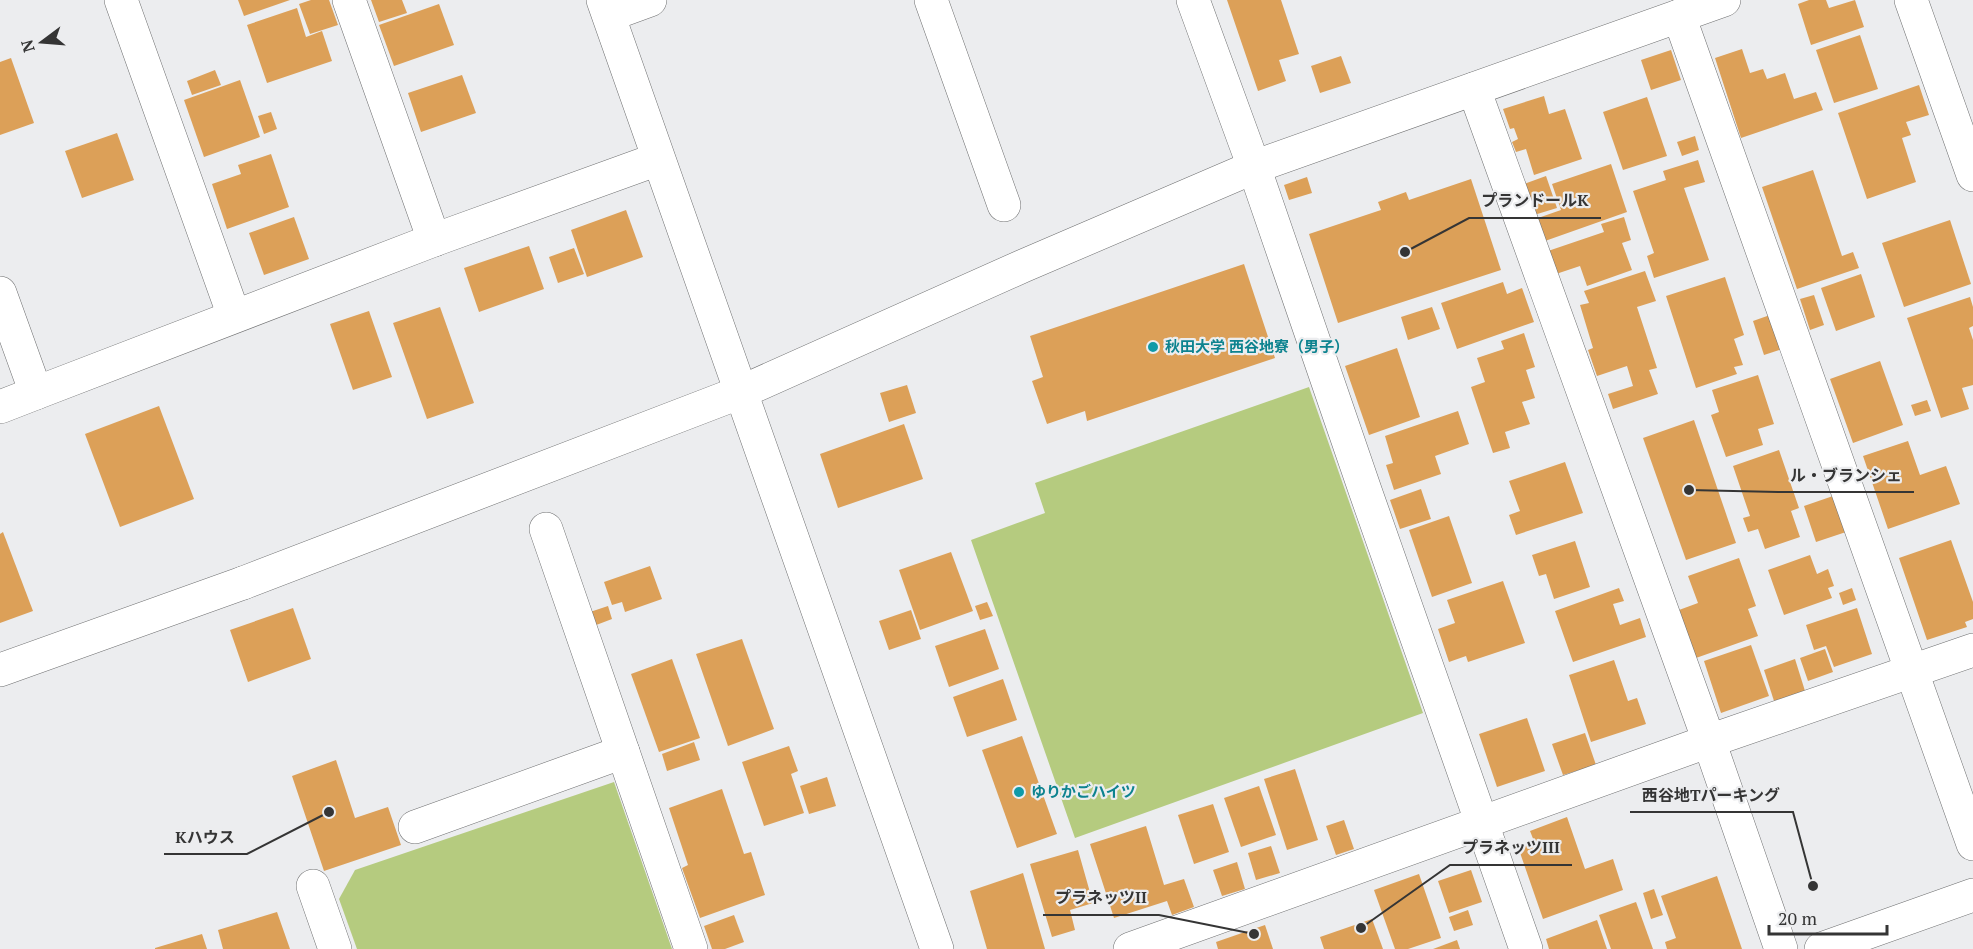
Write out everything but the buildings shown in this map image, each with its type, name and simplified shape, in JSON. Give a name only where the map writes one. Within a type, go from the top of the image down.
[{"type":"street","points":[[121,0],[234,316]]},
{"type":"street","points":[[349,0],[434,240]]},
{"type":"street","points":[[650,0],[606,7],[937,949]]},
{"type":"street","points":[[931,0],[1004,205]]},
{"type":"street","points":[[1193,0],[1254,167],[1526,949]]},
{"type":"street","points":[[0,670],[243,583],[741,392],[1044,257],[1254,167],[1724,0]]},
{"type":"street","points":[[1911,0],[1973,175]]},
{"type":"street","points":[[1679,16],[1973,844]]},
{"type":"street","points":[[1473,89],[1709,741],[1781,949]]},
{"type":"street","points":[[0,406],[434,240],[658,159]]},
{"type":"street","points":[[0,293],[36,393]]},
{"type":"street","points":[[546,529],[691,949]]},
{"type":"street","points":[[1150,946],[1482,822],[1973,650]]},
{"type":"street","points":[[415,827],[623,753]]},
{"type":"street","points":[[313,886],[335,949]]},
{"type":"street","points":[[1821,949],[1973,896]]},
{"type":"green space","points":[[1309,387],[1423,713],[1075,838],[971,540],[1045,513],[1035,483]]},
{"type":"green space","points":[[614,782],[672,949],[357,949],[339,899],[355,870]]},
{"type":"place","name":"プランドールK","points":[[1405,252]]},
{"type":"place","name":"秋田大学 西谷地寮（男子）","points":[[1153,347]]},
{"type":"place","name":"ル・ブランシェ","points":[[1689,490]]},
{"type":"place","name":"ゆりかごハイツ","points":[[1019,792]]},
{"type":"place","name":"Kハウス","points":[[329,812]]},
{"type":"place","name":"西谷地Tパーキング","points":[[1813,886]]},
{"type":"place","name":"プラネッツIII","points":[[1361,928]]},
{"type":"place","name":"プラネッツII","points":[[1254,934]]}]
